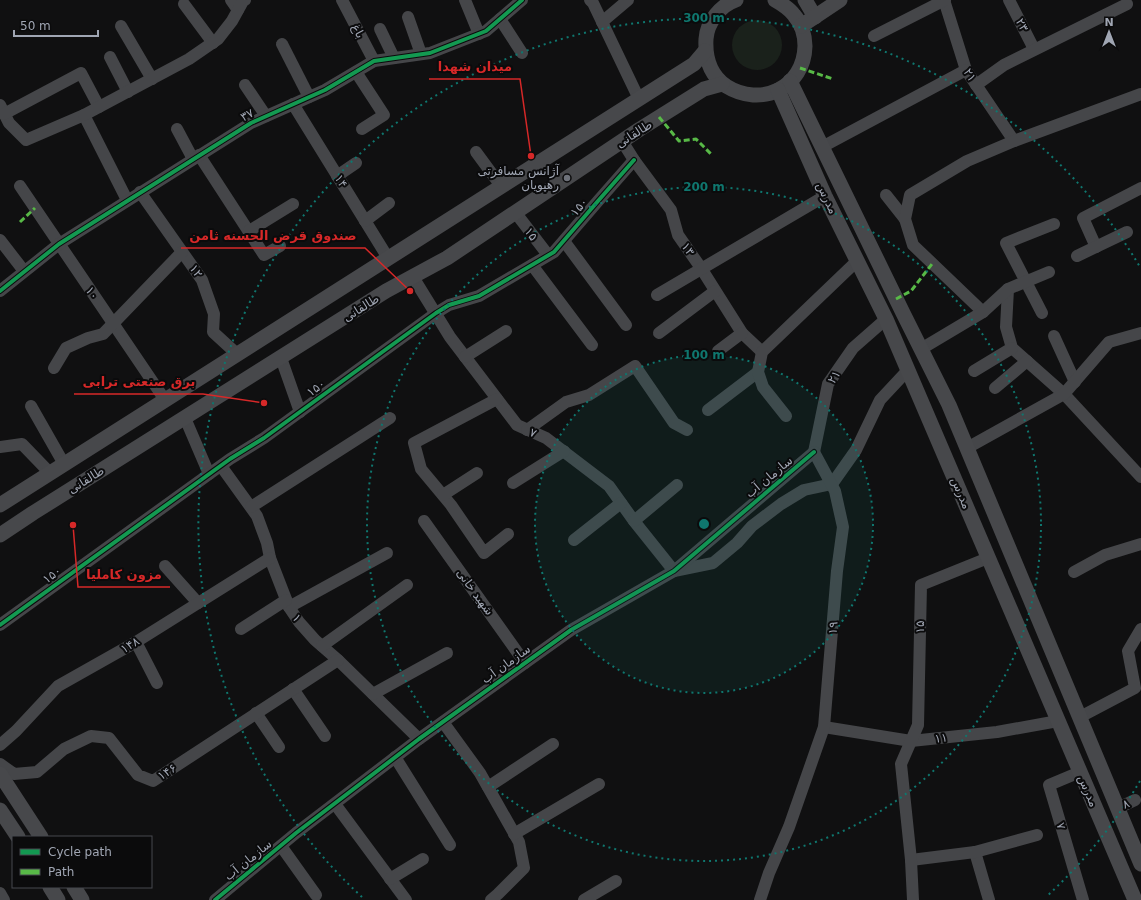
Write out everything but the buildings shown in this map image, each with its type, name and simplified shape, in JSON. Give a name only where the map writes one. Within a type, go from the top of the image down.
[{"type":"main road","points":[[736,0],[718,5],[706,36],[705,51],[708,63],[722,84],[735,91],[749,95],[764,95],[778,90],[790,82],[800,68],[805,54],[805,39],[801,26],[795,15],[786,6],[775,0]]},
{"type":"main road","points":[[805,0],[815,17]]},
{"type":"main road","points":[[801,26],[840,0]]},
{"type":"main road","name":"طالقانی","points":[[0,505],[694,64],[705,51]]},
{"type":"main road","name":"مدرس","points":[[790,82],[949,405],[1118,808],[1138,848],[1141,864]]},
{"type":"main road","name":"طالقانی","points":[[0,535],[380,296],[447,258],[622,141],[704,89],[722,84]]},
{"type":"main road","name":"مدرس","points":[[778,90],[825,196],[886,319],[1135,900]]},
{"type":"main road","points":[[1029,654],[1048,642]]},
{"type":"main road","points":[[0,774],[40,836]]},
{"type":"main road","points":[[0,810],[17,836]]},
{"type":"main road","points":[[51,888],[58,900]]},
{"type":"main road","points":[[75,888],[82,900]]},
{"type":"street","name":"باغ","points":[[342,0],[374,61]]},
{"type":"street","points":[[465,0],[479,34]]},
{"type":"street","name":"۳۷","points":[[0,291],[59,244],[251,123],[325,90],[374,61],[430,53],[486,31],[522,0]]},
{"type":"street","points":[[590,0],[593,3],[639,99]]},
{"type":"street","points":[[602,22],[628,0]]},
{"type":"street","points":[[874,36],[945,0]]},
{"type":"street","name":"۲۱","points":[[945,0],[966,70],[1014,141]]},
{"type":"street","name":"۲۳","points":[[1009,0],[1034,49]]},
{"type":"street","points":[[99,108],[81,73],[3,117],[26,140],[99,108],[189,59],[218,39],[232,21],[238,3]]},
{"type":"street","points":[[184,4],[212,43]]},
{"type":"street","points":[[976,85],[1004,65],[1127,4]]},
{"type":"street","points":[[408,17],[421,54]]},
{"type":"street","points":[[500,19],[522,53]]},
{"type":"street","points":[[121,26],[152,79]]},
{"type":"street","points":[[380,29],[394,58]]},
{"type":"street","points":[[282,44],[309,97]]},
{"type":"street","points":[[110,57],[128,92]]},
{"type":"street","points":[[822,147],[966,70]]},
{"type":"street","points":[[356,72],[384,115],[362,129]]},
{"type":"street","points":[[245,85],[266,116]]},
{"type":"street","points":[[905,219],[910,195],[967,161],[1014,141],[1141,94]]},
{"type":"street","name":"۱۴","points":[[293,104],[388,258]]},
{"type":"street","points":[[84,115],[127,200]]},
{"type":"street","points":[[177,129],[249,231],[264,255],[280,246]]},
{"type":"street","name":"۱۳","points":[[622,141],[634,160],[672,210],[678,234],[716,291],[742,334],[762,352]]},
{"type":"street","points":[[476,152],[501,186]]},
{"type":"street","name":"۱۵۰","points":[[0,625],[209,474],[264,438],[449,305],[479,296],[554,252],[634,160]]},
{"type":"street","points":[[337,176],[356,163]]},
{"type":"street","name":"۱۰","points":[[20,186],[165,400]]},
{"type":"street","points":[[1096,247],[1083,218],[1141,188]]},
{"type":"street","name":"۱۲","points":[[140,192],[202,280],[214,314],[213,332],[237,354]]},
{"type":"street","points":[[886,195],[905,219],[913,245],[983,312]]},
{"type":"street","points":[[657,295],[825,196]]},
{"type":"street","points":[[365,221],[389,203]]},
{"type":"street","points":[[249,231],[293,204]]},
{"type":"street","name":"۱۵","points":[[515,212],[548,256]]},
{"type":"street","points":[[1042,312],[1006,243],[1054,224]]},
{"type":"street","points":[[1077,256],[1127,232]]},
{"type":"street","points":[[0,240],[24,271]]},
{"type":"street","points":[[564,241],[626,325]]},
{"type":"street","points":[[54,368],[66,348],[88,338],[103,334],[182,252]]},
{"type":"street","points":[[786,416],[763,387],[758,372],[762,352],[857,261]]},
{"type":"street","points":[[532,265],[592,345]]},
{"type":"street","points":[[921,349],[983,312],[1008,289],[1049,272]]},
{"type":"street","name":"۷","points":[[413,277],[450,337],[516,425],[546,438],[609,486],[634,521],[674,571]]},
{"type":"street","points":[[1008,289],[1006,327],[1012,348],[1064,394],[1141,477]]},
{"type":"street","points":[[659,333],[716,291]]},
{"type":"street","name":"۲۱","points":[[814,452],[828,384],[853,348],[886,319]]},
{"type":"street","points":[[465,356],[506,331]]},
{"type":"street","points":[[967,448],[1064,394],[1109,342],[1141,333]]},
{"type":"street","points":[[718,351],[742,334]]},
{"type":"street","points":[[1054,336],[1075,382]]},
{"type":"street","points":[[974,371],[1012,348]]},
{"type":"street","points":[[281,358],[300,412]]},
{"type":"street","points":[[995,388],[1027,361]]},
{"type":"street","points":[[527,430],[566,402],[590,395],[635,366],[674,423],[687,430]]},
{"type":"street","points":[[832,484],[856,450],[880,400],[908,370]]},
{"type":"street","points":[[708,410],[758,372]]},
{"type":"street","points":[[497,399],[414,443],[421,469],[451,505],[484,553],[508,534]]},
{"type":"street","points":[[30,406],[64,464]]},
{"type":"street","points":[[186,418],[209,474]]},
{"type":"street","points":[[251,507],[390,418]]},
{"type":"street","points":[[0,447],[22,444],[50,473]]},
{"type":"street","points":[[513,483],[564,451]]},
{"type":"street","name":"۱۹","points":[[760,900],[769,873],[789,828],[824,727],[843,527],[835,491],[814,452]]},
{"type":"street","name":"سازمان آب","points":[[215,900],[281,846],[419,739],[571,630],[674,571],[814,452]]},
{"type":"street","name":"۱","points":[[221,466],[258,516],[267,543],[270,558],[288,604],[299,622],[315,640],[338,660],[419,739]]},
{"type":"street","points":[[443,495],[477,472]]},
{"type":"street","name":"سازمان آب","points":[[674,571],[713,563],[737,543],[752,526],[781,504],[804,490],[832,484]]},
{"type":"street","points":[[634,521],[677,485]]},
{"type":"street","points":[[574,540],[621,503]]},
{"type":"street","name":"شهید خانی","points":[[424,521],[525,663]]},
{"type":"street","points":[[1074,572],[1105,555],[1141,544]]},
{"type":"street","points":[[240,629],[387,553]]},
{"type":"street","name":"۱۴۸","points":[[0,745],[16,731],[58,686],[136,642],[270,558]]},
{"type":"street","name":"۱۵","points":[[911,741],[918,725],[921,585],[988,558]]},
{"type":"street","points":[[165,566],[198,603]]},
{"type":"street","points":[[322,646],[407,585]]},
{"type":"street","points":[[1080,717],[1135,688],[1128,651],[1141,629]]},
{"type":"street","points":[[136,642],[157,683]]},
{"type":"street","points":[[373,694],[447,653]]},
{"type":"street","name":"۱۴۶","points":[[0,764],[14,774],[37,772],[64,749],[91,736],[109,738],[138,775],[153,781],[338,660]]},
{"type":"street","points":[[293,689],[325,736]]},
{"type":"street","points":[[256,713],[279,747]]},
{"type":"street","name":"۱۱","points":[[824,727],[911,741],[996,732],[1058,721]]},
{"type":"street","points":[[443,722],[480,773],[519,842],[524,868],[491,900]]},
{"type":"street","points":[[911,741],[901,764],[911,860],[913,900]]},
{"type":"street","points":[[488,787],[553,744]]},
{"type":"street","points":[[395,758],[450,845]]},
{"type":"street","name":"۷","points":[[1080,772],[1049,785],[1083,900]]},
{"type":"street","points":[[514,834],[599,784]]},
{"type":"street","name":"۸","points":[[1118,808],[1135,800]]},
{"type":"street","points":[[335,804],[406,900]]},
{"type":"street","points":[[911,860],[975,852],[1037,835]]},
{"type":"street","points":[[281,846],[316,895]]},
{"type":"street","points":[[975,852],[989,900]]},
{"type":"street","points":[[390,879],[424,858]]},
{"type":"street","points":[[584,900],[616,881]]},
{"type":"street","points":[[0,893],[4,900]]},
{"type":"shaded area","points":[[757,20],[766,22],[777,31],[782,45],[780,54],[771,65],[757,70],[748,68],[737,59],[732,45],[734,36],[743,25]]},
{"type":"marked path","points":[[800,68],[833,79]]},
{"type":"marked path","points":[[659,117],[679,141],[696,139],[711,154]]},
{"type":"marked path","points":[[20,222],[35,208]]},
{"type":"marked path","points":[[896,299],[911,291],[932,264]]},
{"type":"cycle path","points":[[0,291],[59,244],[251,123],[325,90],[374,61],[430,53],[486,31],[522,0]]},
{"type":"cycle path","points":[[0,625],[230,459],[264,438],[436,313],[449,305],[479,296],[554,252],[634,160]]},
{"type":"cycle path","points":[[215,900],[296,833],[419,739],[571,630],[674,571],[814,452]]},
{"type":"place","name":"میدان شهدا","points":[[531,156]]},
{"type":"place","name":"آژانس مسافرتی رهپویان","points":[[567,178]]},
{"type":"place","name":"صندوق قرض الحسنه ثامن","points":[[410,291]]},
{"type":"place","name":"برق صنعتی ترابی","points":[[264,403]]},
{"type":"place","name":"مزون کاملیا","points":[[73,525]]}]
